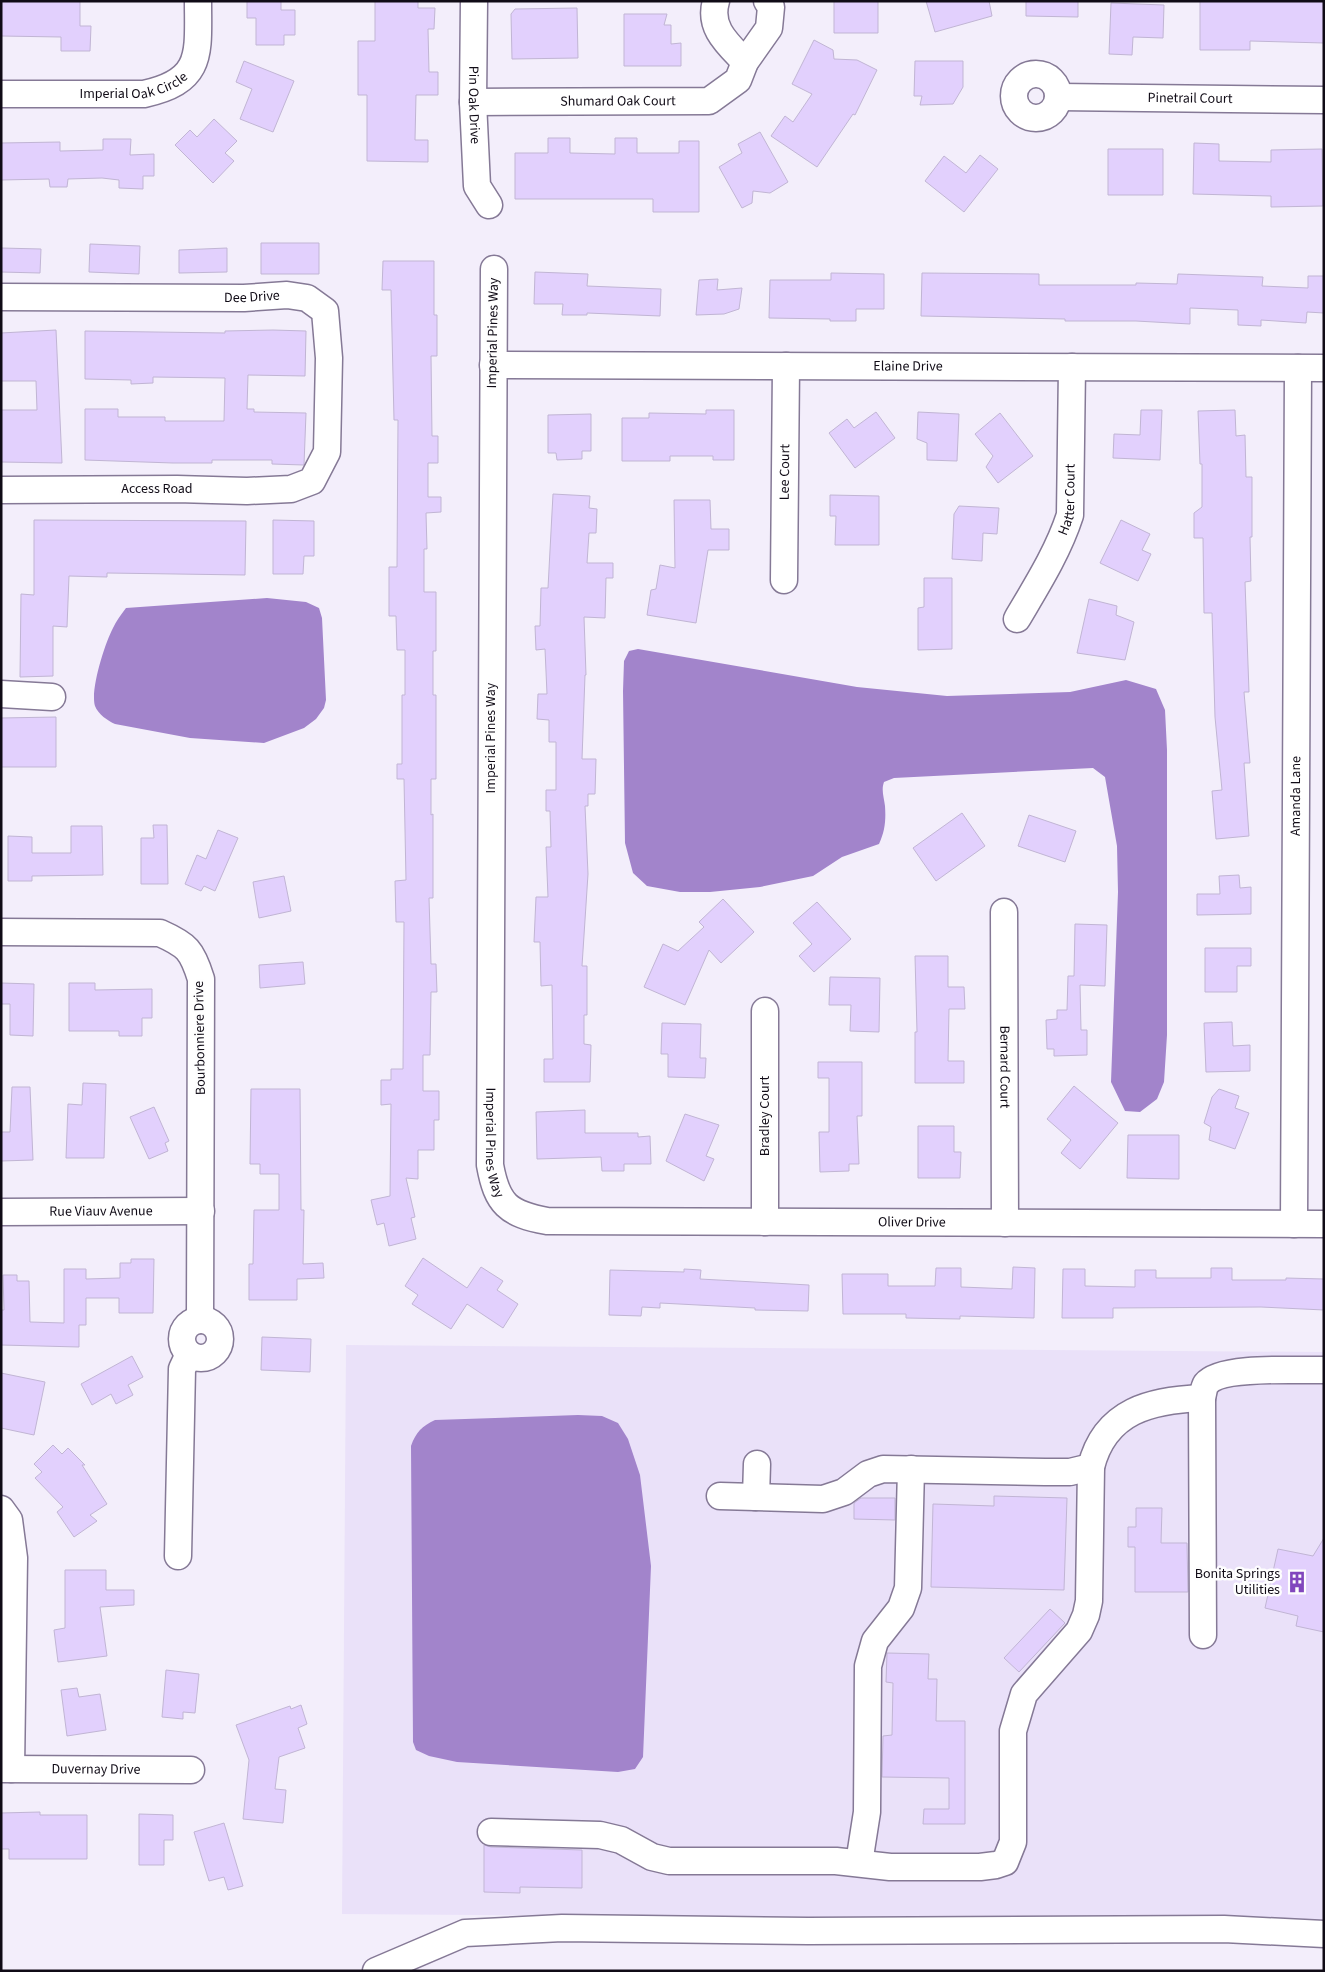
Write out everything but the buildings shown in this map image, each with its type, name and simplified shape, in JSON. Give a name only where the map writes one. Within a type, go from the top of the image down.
[{"type":"street","name":"Imperial Oak Circle","points":[[1,94],[144,94],[166,90],[182,80],[194,63],[198,44],[198,1]]},
{"type":"street","name":"Pin Oak Drive","points":[[474,1],[473,102],[477,186],[489,206]]},
{"type":"street","points":[[716,1],[714,24],[726,43],[745,62]]},
{"type":"street","name":"Shumard Oak Court","points":[[473,102],[709,101],[738,80],[745,62],[769,28],[771,7],[768,1]]},
{"type":"street","name":"Pinetrail Court","points":[[1058,97],[1324,100]]},
{"type":"street","name":"Imperial Pines Way","points":[[494,269],[490,1165],[494,1186],[504,1204]]},
{"type":"street","name":"Dee Drive","points":[[1,297],[244,298],[287,295],[307,298],[325,311],[329,358],[327,452],[312,481]]},
{"type":"street","name":"Elaine Drive","points":[[493,365],[1324,368]]},
{"type":"street","name":"Lee Court","points":[[784,580],[786,366]]},
{"type":"street","name":"Hatter Court","points":[[1017,619],[1064,536],[1070,515],[1072,367]]},
{"type":"street","name":"Amanda Lane","points":[[1294,1224],[1298,368]]},
{"type":"street","name":"Access Road","points":[[1,490],[177,488],[247,491],[291,489],[312,481]]},
{"type":"street","points":[[1,694],[52,696]]},
{"type":"street","name":"Bernard Court","points":[[1004,912],[1006,1223]]},
{"type":"street","name":"Bourbonniere Drive","points":[[1,932],[160,934],[179,942],[194,957],[200,979],[200,1320],[188,1325],[182,1336],[182,1343],[189,1354],[182,1369],[178,1556]]},
{"type":"street","name":"Bradley Court","points":[[765,1222],[766,1010]]},
{"type":"street","name":"Oliver Drive","points":[[504,1204],[525,1217],[547,1221],[1324,1224]]},
{"type":"street","name":"Rue Viauv Avenue","points":[[1,1212],[201,1211]]},
{"type":"street","points":[[1203,1635],[1202,1398],[1206,1384],[1216,1376],[1237,1371],[1324,1370]]},
{"type":"street","points":[[491,1832],[600,1835],[621,1840],[652,1857],[670,1861],[836,1861],[890,1868],[980,1867],[996,1866],[1005,1862],[1013,1842],[1013,1732],[1024,1694],[1079,1631],[1086,1615],[1089,1601],[1091,1467],[1094,1455],[1117,1423],[1133,1410],[1162,1401],[1202,1398]]},
{"type":"street","points":[[756,1497],[757,1464]]},
{"type":"street","points":[[720,1496],[823,1499],[844,1492],[868,1474],[882,1469],[1070,1472],[1091,1467]]},
{"type":"street","points":[[859,1863],[867,1812],[868,1666],[875,1641],[901,1608],[908,1588],[911,1469]]},
{"type":"street","points":[[1,1510],[9,1520],[14,1558],[6,1768]]},
{"type":"street","name":"Duvernay Drive","points":[[6,1768],[191,1770]]},
{"type":"street","points":[[376,1971],[465,1933],[562,1928],[808,1931],[1224,1929],[1324,1934]]},
{"type":"shaded area","points":[[267,598],[306,602],[319,608],[322,618],[326,700],[324,708],[316,719],[304,728],[264,743],[190,738],[115,724],[96,709],[94,699],[96,678],[102,655],[114,625],[126,608]]},
{"type":"shaded area","points":[[638,649],[857,687],[947,696],[1070,692],[1126,680],[1156,689],[1165,710],[1167,750],[1167,1035],[1164,1082],[1157,1099],[1140,1112],[1125,1111],[1111,1082],[1118,892],[1117,846],[1105,777],[1093,768],[894,778],[884,782],[883,785],[885,821],[883,835],[879,844],[842,857],[813,876],[760,887],[710,892],[680,892],[647,886],[633,873],[625,843],[624,661],[629,651]]},
{"type":"shaded area","points":[[346,1345],[1324,1352],[1324,1921],[342,1914]]},
{"type":"shaded area","points":[[578,1415],[602,1416],[618,1423],[628,1439],[640,1475],[651,1566],[643,1757],[635,1769],[618,1772],[457,1762],[429,1756],[416,1750],[413,1742],[411,1446],[413,1441],[420,1430],[435,1420]]},
{"type":"place","name":"Bonita Springs Utilities","points":[[1297,1582]]}]
